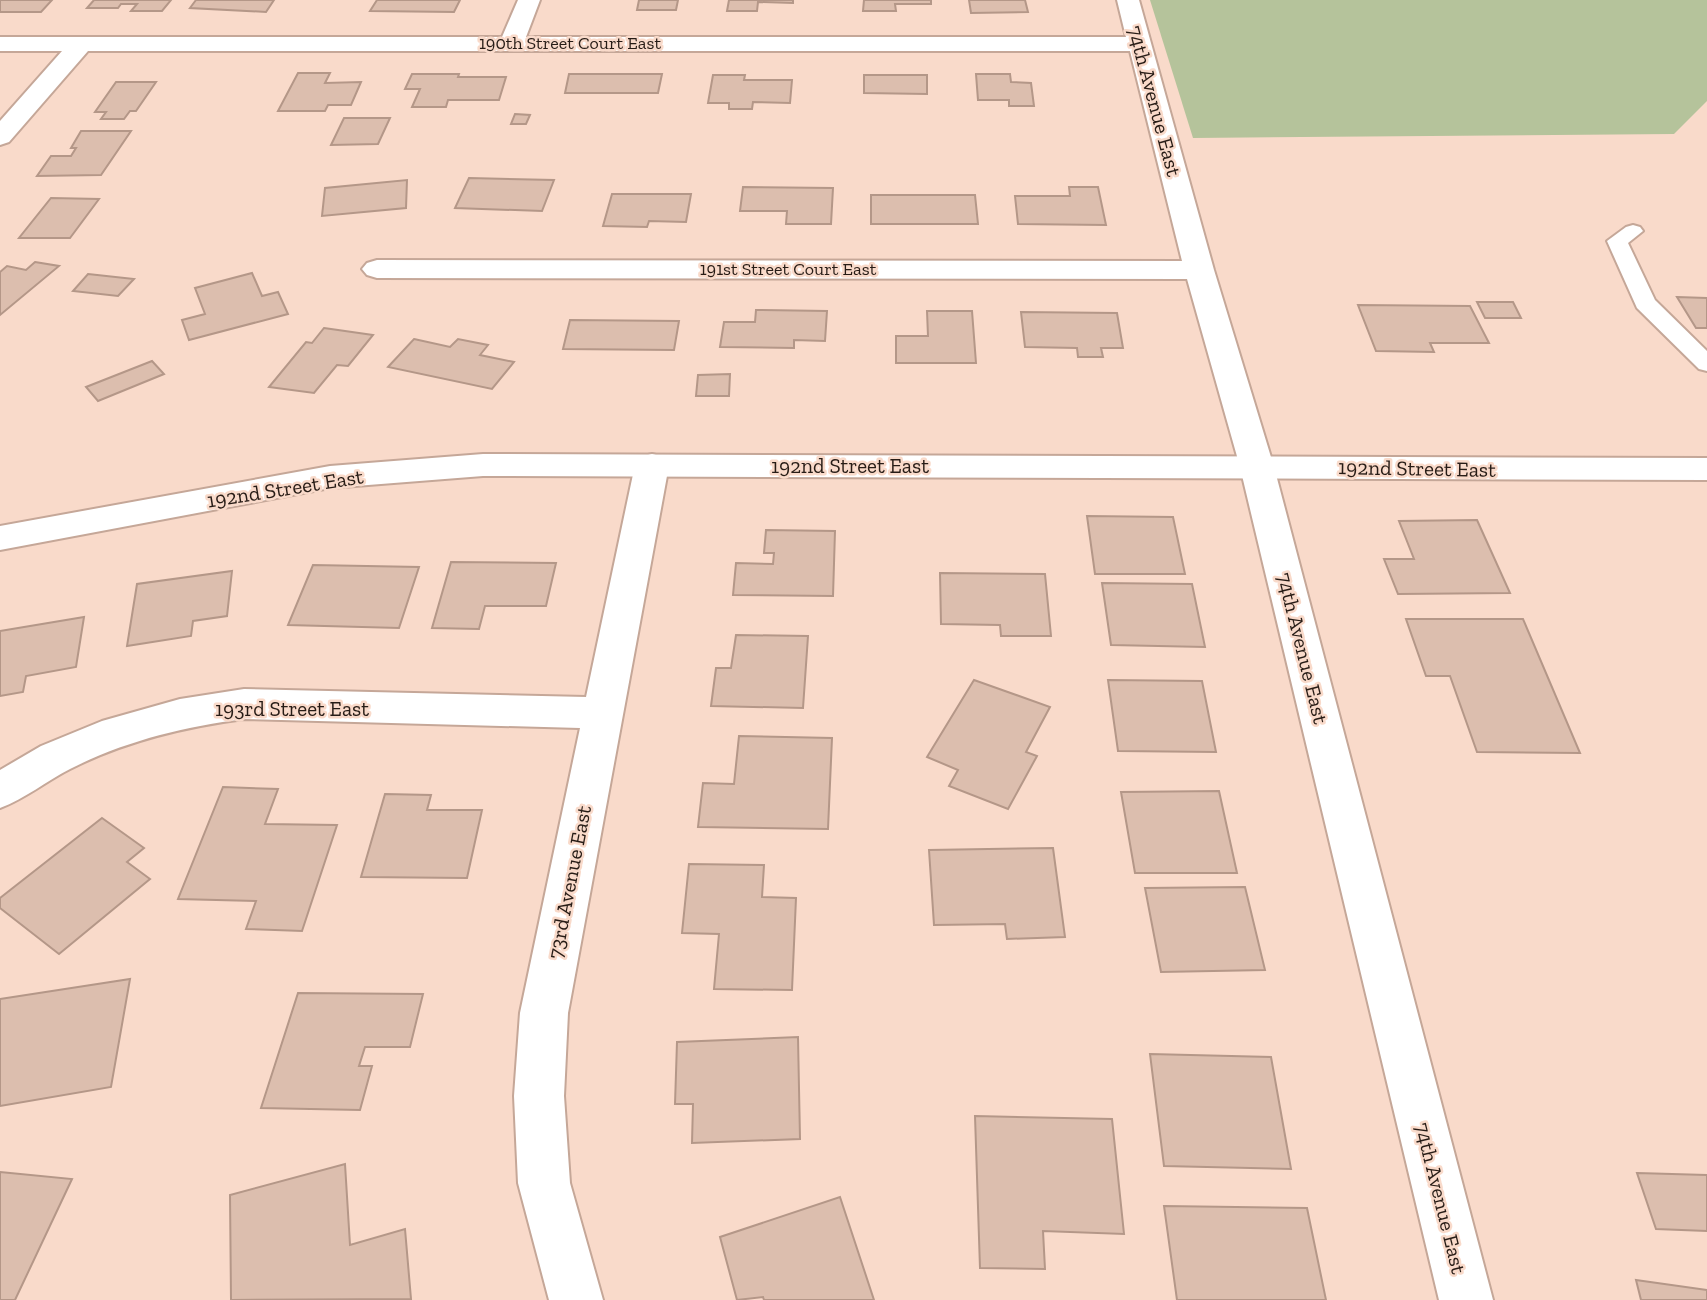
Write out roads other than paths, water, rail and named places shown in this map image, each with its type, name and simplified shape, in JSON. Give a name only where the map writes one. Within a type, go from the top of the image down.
[{"type":"street","points":[[512,42],[529,0]]},
{"type":"street","name":"74th Avenue East","points":[[1128,0],[1199,270],[1257,467],[1466,1300]]},
{"type":"street","name":"190th Street Court East","points":[[0,44],[1141,44]]},
{"type":"street","points":[[0,137],[81,44]]},
{"type":"street","name":"191st Street Court East","points":[[377,269],[1199,270]]},
{"type":"street","name":"192nd Street East","points":[[0,538],[330,477],[483,465],[1707,469]]},
{"type":"street","name":"73rd Avenue East","points":[[576,1300],[544,1183],[539,1096],[544,1013],[652,465]]},
{"type":"street","name":"193rd Street East","points":[[0,791],[78,747],[202,708],[244,704],[601,713]]},
{"type":"lane","points":[[1633,231],[1617,241],[1645,303],[1707,364]]}]
